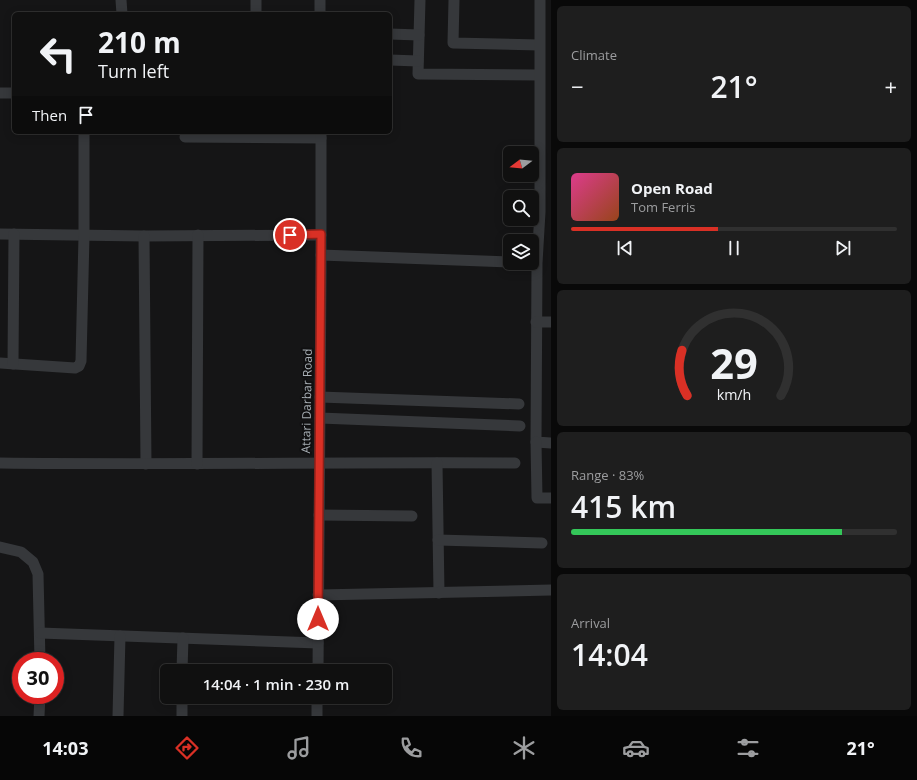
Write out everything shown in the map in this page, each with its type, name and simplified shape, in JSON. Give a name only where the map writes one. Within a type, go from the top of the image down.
[{"type":"street","points":[[121,0],[122,12]]},
{"type":"street","points":[[256,0],[256,12]]},
{"type":"street","points":[[320,0],[320,12]]},
{"type":"street","points":[[420,0],[418,74],[539,75]]},
{"type":"street","points":[[454,0],[453,43],[539,45]]},
{"type":"street","points":[[537,234],[540,212],[540,0]]},
{"type":"street","points":[[392,34],[419,35]]},
{"type":"street","points":[[392,60],[418,61]]},
{"type":"street","points":[[0,93],[12,93]]},
{"type":"street","points":[[0,363],[75,368],[79,366],[81,361],[84,236],[84,134]]},
{"type":"street","points":[[185,137],[321,135]]},
{"type":"street","name":"Attari Darbar Road","points":[[318,664],[321,135]]},
{"type":"street","points":[[540,212],[551,212]]},
{"type":"street","points":[[0,234],[144,236],[321,234]]},
{"type":"street","points":[[13,364],[14,234]]},
{"type":"street","points":[[197,464],[198,235]]},
{"type":"street","points":[[144,236],[146,464]]},
{"type":"street","points":[[321,256],[503,262]]},
{"type":"street","points":[[534,270],[537,498],[551,498]]},
{"type":"street","points":[[536,322],[551,322]]},
{"type":"street","points":[[320,398],[519,404]]},
{"type":"street","points":[[320,418],[520,426]]},
{"type":"street","points":[[536,442],[551,443]]},
{"type":"street","points":[[0,463],[515,463]]},
{"type":"street","points":[[437,463],[439,593]]},
{"type":"street","points":[[319,516],[412,516]]},
{"type":"street","points":[[438,540],[542,542]]},
{"type":"street","points":[[0,547],[20,552],[34,562],[38,574],[40,652]]},
{"type":"street","points":[[318,595],[551,590]]},
{"type":"street","points":[[40,633],[318,643]]},
{"type":"street","points":[[118,716],[120,636]]},
{"type":"street","points":[[182,664],[183,638]]},
{"type":"street","points":[[40,704],[40,716]]},
{"type":"street","points":[[182,704],[182,716]]},
{"type":"street","points":[[317,704],[317,716]]},
{"type":"route","points":[[290,235],[321,234],[322,273],[318,619]]}]
